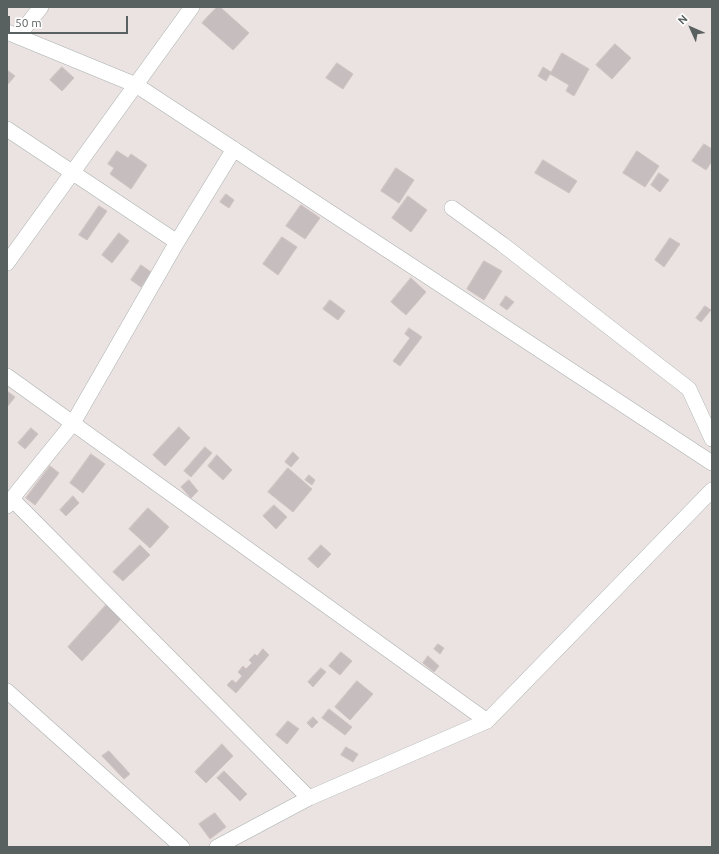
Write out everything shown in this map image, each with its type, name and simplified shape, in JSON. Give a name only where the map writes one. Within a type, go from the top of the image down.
[{"type":"street","points":[[41,7],[12,34],[136,85],[712,463]]},
{"type":"street","points":[[7,263],[192,7]]},
{"type":"street","points":[[7,129],[177,242]]},
{"type":"street","points":[[234,149],[177,242],[73,423],[11,495],[309,798]]},
{"type":"street","points":[[452,208],[502,244],[689,390],[712,439]]},
{"type":"street","points":[[7,376],[487,721]]},
{"type":"street","points":[[217,847],[309,798],[487,721],[712,490]]},
{"type":"street","points":[[7,692],[182,847]]},
{"type":"building","points":[[217,7],[220,7],[249,33],[233,50],[202,23]]},
{"type":"building","points":[[615,44],[631,58],[612,79],[596,65]]},
{"type":"building","points":[[562,53],[589,69],[574,96],[566,91],[569,85],[550,74],[546,81],[538,76],[543,67],[551,72]]},
{"type":"building","points":[[337,63],[353,74],[343,89],[326,78]]},
{"type":"building","points":[[62,67],[74,78],[62,91],[50,80]]},
{"type":"building","points":[[7,70],[15,76],[7,85]]},
{"type":"building","points":[[704,144],[712,149],[712,161],[706,170],[692,161]]},
{"type":"building","points":[[117,151],[128,158],[131,154],[147,165],[131,189],[110,174],[114,168],[108,164]]},
{"type":"building","points":[[637,151],[659,166],[645,187],[623,173]]},
{"type":"building","points":[[543,160],[577,181],[569,193],[535,173]]},
{"type":"building","points":[[396,168],[414,180],[399,203],[381,191]]},
{"type":"building","points":[[659,173],[669,180],[660,192],[651,185]]},
{"type":"building","points":[[226,194],[234,200],[229,208],[220,202]]},
{"type":"building","points":[[408,196],[427,210],[411,232],[392,218]]},
{"type":"building","points":[[301,205],[320,218],[305,239],[286,226]]},
{"type":"building","points":[[99,206],[107,211],[87,240],[79,235]]},
{"type":"building","points":[[119,233],[129,241],[112,263],[102,255]]},
{"type":"building","points":[[282,237],[297,247],[278,275],[263,264]]},
{"type":"building","points":[[670,238],[680,244],[664,267],[655,260]]},
{"type":"building","points":[[484,261],[502,271],[484,300],[467,289]]},
{"type":"building","points":[[141,265],[151,272],[141,287],[131,280]]},
{"type":"building","points":[[411,278],[426,292],[406,315],[391,302]]},
{"type":"building","points":[[506,296],[514,302],[507,310],[500,305]]},
{"type":"building","points":[[330,300],[345,311],[338,320],[323,309]]},
{"type":"building","points":[[705,306],[711,310],[701,322],[696,318]]},
{"type":"building","points":[[409,328],[422,337],[400,366],[393,361],[410,338],[405,334]]},
{"type":"building","points":[[7,391],[15,397],[7,407]]},
{"type":"building","points":[[179,427],[190,438],[165,466],[153,455]]},
{"type":"building","points":[[31,428],[38,434],[25,449],[18,443]]},
{"type":"building","points":[[205,447],[212,453],[191,477],[184,471]]},
{"type":"building","points":[[293,452],[299,458],[291,467],[285,462]]},
{"type":"building","points":[[91,454],[105,464],[83,493],[70,483]]},
{"type":"building","points":[[217,455],[232,470],[223,480],[208,466]]},
{"type":"building","points":[[50,466],[59,473],[35,505],[26,498]]},
{"type":"building","points":[[288,468],[312,489],[293,512],[268,492]]},
{"type":"building","points":[[309,475],[315,480],[312,485],[305,480]]},
{"type":"building","points":[[189,480],[198,491],[191,498],[181,487]]},
{"type":"building","points":[[73,496],[79,503],[66,516],[60,510]]},
{"type":"building","points":[[274,505],[287,517],[276,529],[263,516]]},
{"type":"building","points":[[148,508],[169,527],[150,548],[129,529]]},
{"type":"building","points":[[140,545],[150,555],[123,581],[113,572]]},
{"type":"building","points":[[321,545],[331,554],[318,568],[308,559]]},
{"type":"building","points":[[107,604],[122,618],[82,661],[68,647]]},
{"type":"building","points":[[438,644],[444,648],[440,654],[434,649]]},
{"type":"building","points":[[263,649],[269,655],[236,693],[227,685],[232,680],[236,683],[242,676],[238,672],[243,666],[246,669],[252,663],[249,660],[255,654],[257,656]]},
{"type":"building","points":[[341,652],[352,661],[340,675],[329,666]]},
{"type":"building","points":[[428,656],[439,666],[434,672],[423,663]]},
{"type":"building","points":[[321,668],[326,672],[313,687],[308,682]]},
{"type":"building","points":[[357,681],[373,694],[350,720],[335,707]]},
{"type":"building","points":[[329,709],[352,727],[345,735],[322,718]]},
{"type":"building","points":[[313,717],[318,722],[312,728],[307,723]]},
{"type":"building","points":[[288,721],[299,729],[287,744],[276,735]]},
{"type":"building","points":[[222,744],[233,756],[206,783],[195,772]]},
{"type":"building","points":[[346,747],[358,754],[353,762],[341,755]]},
{"type":"building","points":[[109,751],[130,774],[124,779],[102,756]]},
{"type":"building","points":[[224,771],[247,794],[240,801],[217,778]]},
{"type":"building","points":[[215,813],[226,827],[210,839],[199,824]]}]
